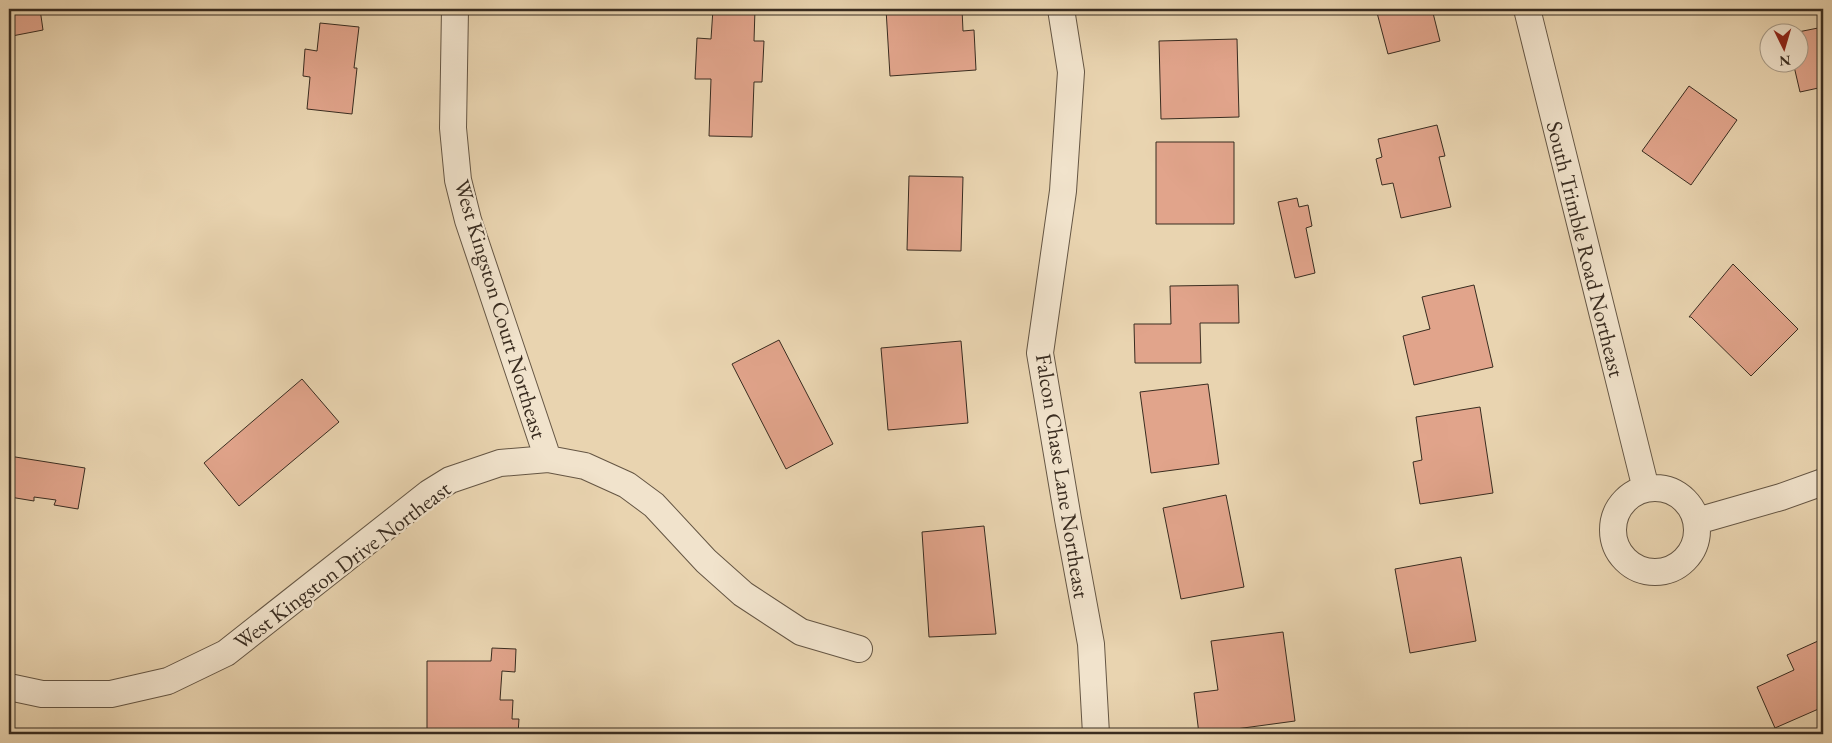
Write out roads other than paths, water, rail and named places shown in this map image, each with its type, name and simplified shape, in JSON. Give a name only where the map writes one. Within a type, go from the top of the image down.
[{"type":"street","name":"West Kingston Court Northeast","points":[[455,9],[453,128],[458,180],[468,220],[548,459]]},
{"type":"street","name":"Falcon Chase Lane Northeast","points":[[1061,9],[1071,72],[1063,191],[1040,353],[1091,644],[1096,734]]},
{"type":"street","name":"South Trimble Road Northeast","points":[[1527,9],[1646,489]]},
{"type":"street","name":"West Kingston Drive Northeast","points":[[9,687],[42,694],[111,694],[168,681],[226,653],[429,493],[450,480],[500,462],[548,459],[585,466],[627,485],[654,505],[706,562],[743,594],[801,632],[859,649]]},
{"type":"street","points":[[1697,520],[1823,482]]},
{"type":"street","points":[[1659,488],[1672,491],[1683,498],[1692,508],[1697,520],[1694,548],[1685,560],[1674,568],[1660,572],[1646,571],[1632,566],[1622,556],[1616,544],[1613,530],[1615,516],[1622,504],[1633,494],[1646,489],[1659,488]]}]
